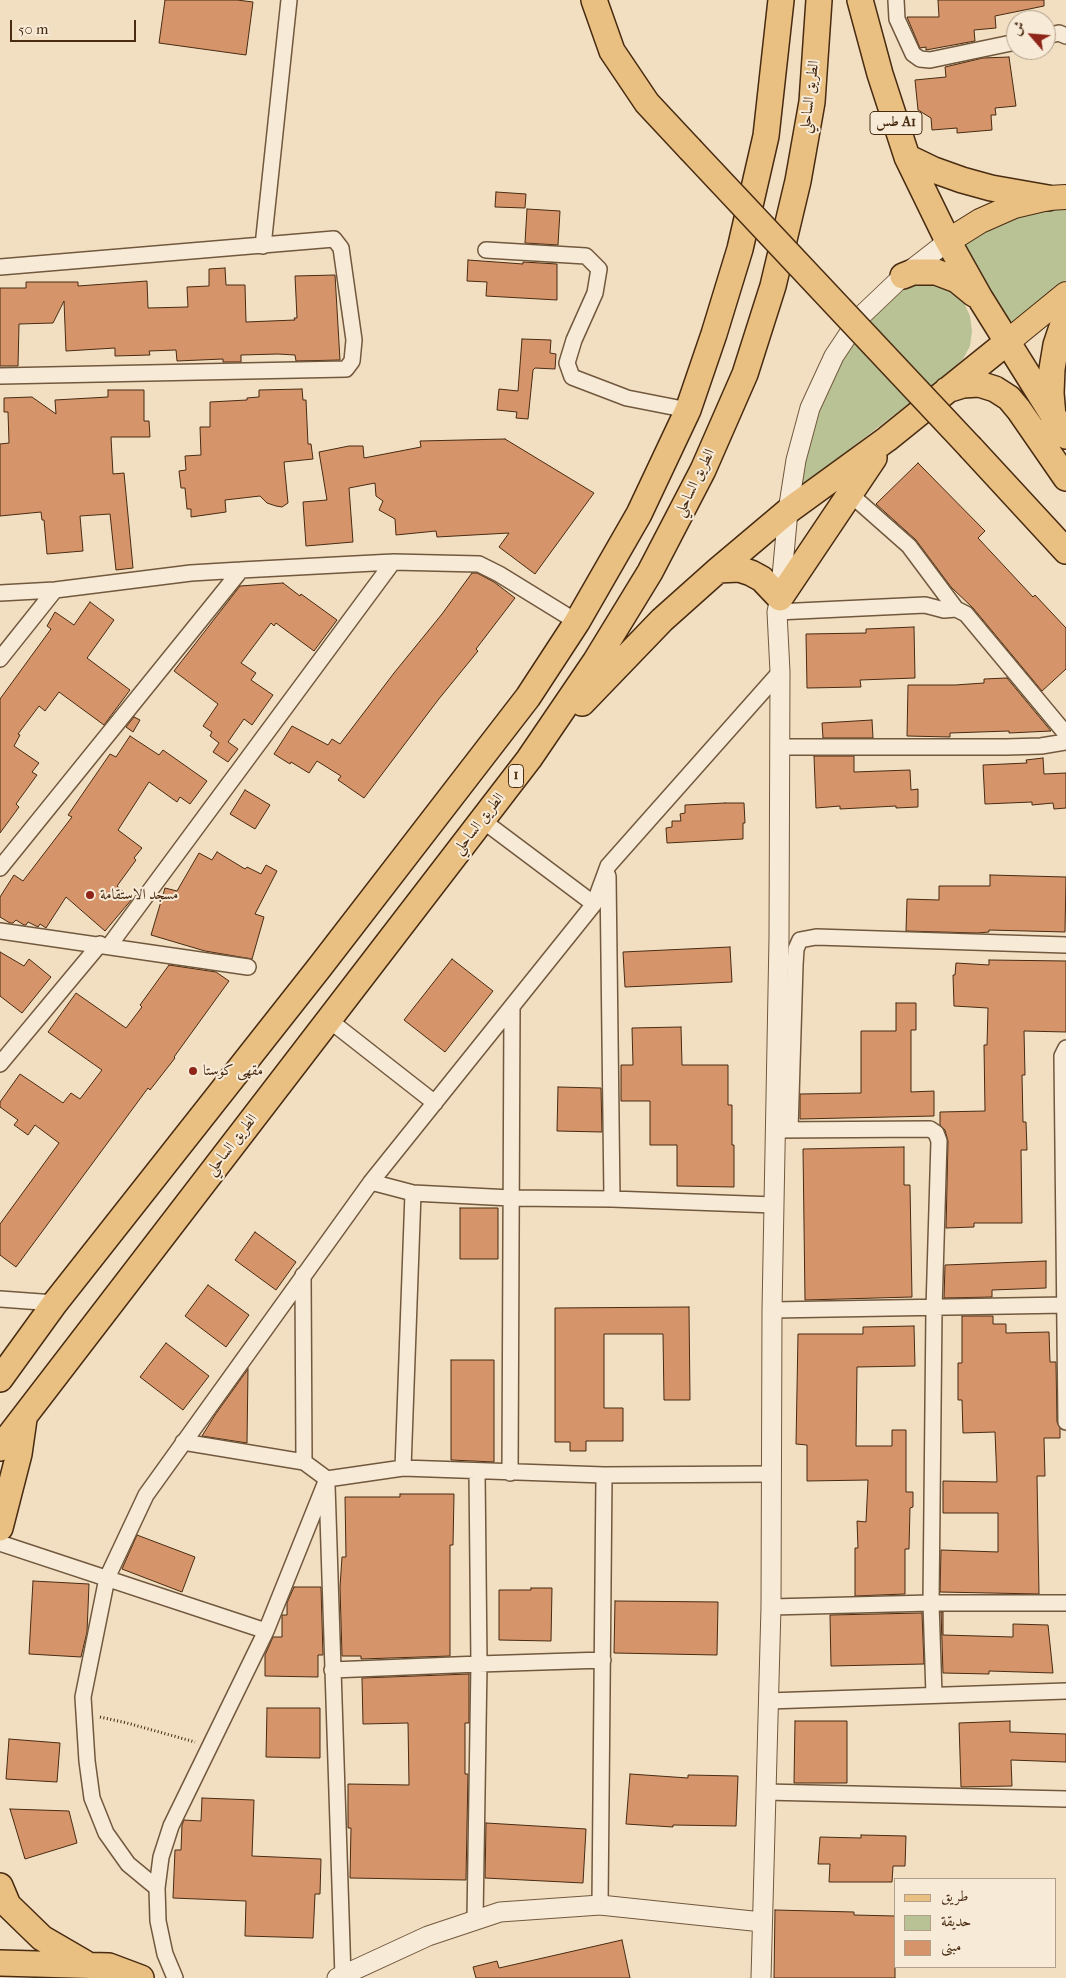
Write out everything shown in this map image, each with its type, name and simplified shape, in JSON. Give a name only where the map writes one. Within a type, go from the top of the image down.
[{"type":"highway","points":[[594,0],[612,51],[647,103],[1066,551]]},
{"type":"highway","points":[[0,1378],[56,1303],[319,968],[522,704],[577,622],[639,514],[688,410],[740,249],[766,136],[781,0]]},
{"type":"highway","name":"الطريق الساحلي","points":[[0,1448],[529,759],[595,662],[650,572],[703,470],[746,374],[773,286],[798,181],[812,102],[819,0]]},
{"type":"highway","name":"طس A1","points":[[860,0],[880,74],[907,157],[948,241],[980,298],[1059,426]]},
{"type":"highway","points":[[907,157],[934,170],[991,188],[1057,198]]},
{"type":"highway","points":[[903,276],[925,271],[947,275],[957,280],[980,298]]},
{"type":"highway","points":[[1059,426],[1051,393],[1052,369],[1056,345],[1066,315]]},
{"type":"highway","points":[[529,759],[662,620],[718,570],[788,511],[887,440],[1006,342]]},
{"type":"highway","points":[[947,390],[963,385],[979,384],[995,389],[1009,398],[1066,478]]},
{"type":"highway","points":[[718,570],[739,570],[751,573],[762,579],[779,605],[849,493],[887,440]]},
{"type":"highway","points":[[0,1528],[19,1454],[25,1416]]},
{"type":"highway","points":[[0,1886],[8,1905],[42,1938],[87,1965]]},
{"type":"highway","points":[[0,1963],[108,1966],[141,1978]]},
{"type":"main road","points":[[948,241],[980,222],[1014,206],[1057,198]]},
{"type":"main road","points":[[1006,342],[1066,294]]},
{"type":"street","points":[[263,246],[289,0]]},
{"type":"street","points":[[896,0],[897,19],[913,54],[920,59],[930,60],[1006,44]]},
{"type":"street","points":[[0,267],[334,239],[341,248],[354,340],[352,361],[346,369],[0,376]]},
{"type":"street","points":[[783,1130],[779,938],[779,605],[788,511],[796,460],[810,408],[834,356],[860,317],[903,276],[948,241]]},
{"type":"street","points":[[486,250],[586,256],[599,269],[595,293],[574,340],[567,364],[572,377],[627,398],[688,410]]},
{"type":"street","points":[[849,493],[909,546],[956,609],[966,614],[1066,734]]},
{"type":"street","points":[[0,593],[55,590],[191,573],[393,562],[479,564],[499,574],[577,622]]},
{"type":"street","points":[[0,1064],[105,945],[393,562]]},
{"type":"street","points":[[0,868],[241,570]]},
{"type":"street","points":[[0,659],[55,590]]},
{"type":"street","points":[[779,605],[925,605],[944,610],[956,609]]},
{"type":"street","points":[[157,1888],[128,1864],[106,1833],[92,1798],[86,1761],[83,1714],[83,1698],[107,1578],[146,1495],[371,1182],[594,904],[608,866],[780,672]]},
{"type":"street","points":[[779,747],[1006,747],[1041,746],[1066,742]]},
{"type":"street","points":[[482,820],[594,904]]},
{"type":"street","points":[[608,866],[612,1200]]},
{"type":"street","points":[[0,931],[248,967]]},
{"type":"street","points":[[761,1978],[770,1607],[774,1205],[783,1130],[796,949],[800,940],[816,937],[1066,945]]},
{"type":"street","points":[[510,1473],[512,1006]]},
{"type":"street","points":[[329,1020],[434,1103]]},
{"type":"street","points":[[1066,1048],[1062,1056],[1066,1422]]},
{"type":"street","points":[[783,1130],[930,1129],[936,1134],[939,1141],[934,1308],[931,1603],[934,1694]]},
{"type":"street","points":[[371,1182],[413,1193],[511,1198],[774,1205]]},
{"type":"street","points":[[403,1468],[413,1193]]},
{"type":"street","points":[[303,1275],[304,1462]]},
{"type":"street","points":[[0,1299],[56,1303]]},
{"type":"street","points":[[772,1310],[1065,1306]]},
{"type":"street","points":[[183,1442],[304,1462],[327,1478],[403,1468],[604,1475],[770,1474]]},
{"type":"street","points":[[475,1920],[479,1664],[477,1472]]},
{"type":"street","points":[[600,1905],[604,1475]]},
{"type":"street","points":[[175,1978],[165,1954],[158,1921],[157,1888],[161,1857],[171,1826],[266,1630],[327,1478]]},
{"type":"street","points":[[327,1478],[340,1977],[428,1936],[500,1912],[600,1905],[762,1922]]},
{"type":"street","points":[[0,1543],[266,1630]]},
{"type":"street","points":[[770,1607],[931,1603],[1066,1603]]},
{"type":"street","points":[[332,1670],[603,1660]]},
{"type":"street","points":[[768,1701],[1066,1690]]},
{"type":"street","points":[[766,1792],[1066,1799]]},
{"type":"path","points":[[83,1714],[128,1723],[210,1746]]},
{"type":"green space","points":[[1066,208],[1066,280],[1009,324],[961,246],[969,238],[1010,218],[1047,209]]},
{"type":"green space","points":[[923,282],[939,284],[953,292],[964,303],[970,316],[972,331],[970,346],[963,359],[952,370],[806,483],[802,486],[799,485],[807,438],[837,369],[859,332],[883,302],[908,285]]},
{"type":"building","points":[[165,0],[237,0],[253,2],[246,55],[159,43]]},
{"type":"building","points":[[938,0],[1044,0],[1044,6],[1024,10],[1006,10],[1006,14],[995,16],[996,28],[974,30],[975,41],[926,50],[926,47],[920,48],[907,17],[939,17]]},
{"type":"building","points":[[1006,57],[1006,60],[1009,60],[1016,106],[995,108],[996,115],[991,115],[992,130],[957,133],[957,128],[932,130],[931,118],[918,110],[915,80],[946,77],[945,67],[983,58]]},
{"type":"building","points":[[496,192],[526,194],[525,208],[495,207]]},
{"type":"building","points":[[527,209],[560,211],[558,245],[525,243]]},
{"type":"building","points":[[468,260],[523,264],[523,262],[557,264],[557,300],[486,296],[487,282],[467,281]]},
{"type":"building","points":[[225,268],[226,285],[245,285],[246,322],[295,320],[294,318],[297,318],[295,276],[335,275],[340,360],[296,361],[295,355],[278,354],[241,355],[241,362],[223,362],[223,359],[177,361],[176,350],[149,351],[150,355],[115,356],[115,348],[66,351],[64,301],[53,323],[19,324],[18,366],[0,366],[0,288],[26,288],[26,282],[78,282],[78,286],[147,281],[148,308],[188,307],[187,287],[209,286],[209,269]]},
{"type":"building","points":[[522,339],[551,340],[550,353],[556,354],[555,369],[535,368],[533,370],[528,419],[516,418],[517,412],[497,410],[499,389],[518,391]]},
{"type":"building","points":[[302,389],[303,400],[306,400],[308,444],[311,444],[313,459],[284,462],[288,503],[282,507],[276,506],[267,503],[260,496],[225,500],[226,512],[191,517],[191,509],[187,509],[185,488],[181,488],[179,471],[186,470],[185,456],[201,455],[200,427],[210,427],[210,402],[247,400],[247,398],[259,397],[259,390]]},
{"type":"building","points":[[108,390],[144,390],[144,421],[149,421],[150,437],[111,437],[113,474],[124,473],[133,568],[116,570],[110,514],[80,516],[83,551],[47,554],[44,520],[42,520],[41,512],[0,516],[0,444],[9,443],[8,412],[4,412],[4,398],[32,397],[56,414],[55,400],[108,397]]},
{"type":"building","points":[[505,439],[594,493],[535,574],[499,547],[509,533],[437,537],[436,531],[396,535],[395,519],[379,510],[383,501],[376,496],[375,483],[349,488],[353,542],[306,546],[303,502],[327,500],[319,452],[349,446],[363,446],[364,458],[421,447],[420,441]]},
{"type":"building","points":[[918,463],[985,531],[978,538],[1033,597],[1035,595],[1066,628],[1066,669],[1042,691],[973,608],[951,587],[916,540],[876,504]]},
{"type":"building","points":[[472,573],[477,573],[494,582],[515,598],[476,649],[478,651],[438,700],[364,798],[338,780],[341,776],[317,761],[309,773],[274,754],[292,726],[328,745],[332,739],[340,744]]},
{"type":"building","points":[[283,583],[337,620],[314,651],[276,623],[274,626],[271,623],[241,663],[256,673],[251,680],[273,695],[252,725],[244,719],[228,742],[238,749],[228,762],[213,752],[219,743],[210,736],[212,732],[203,726],[218,704],[174,671],[240,586]]},
{"type":"building","points":[[90,602],[114,620],[87,658],[130,690],[104,725],[59,692],[45,711],[39,706],[18,734],[20,735],[14,746],[39,763],[32,772],[37,775],[16,804],[19,807],[0,833],[0,699],[51,629],[47,626],[55,612],[74,625]]},
{"type":"building","points":[[914,627],[915,678],[860,680],[861,687],[807,688],[806,634],[866,633],[866,629]]},
{"type":"building","points":[[1007,678],[1051,731],[950,733],[950,737],[907,736],[908,685],[984,683],[984,679]]},
{"type":"building","points":[[134,717],[140,720],[133,732],[126,727]]},
{"type":"building","points":[[872,720],[873,738],[823,738],[822,723]]},
{"type":"building","points":[[130,736],[159,755],[163,750],[207,781],[190,804],[180,797],[177,802],[149,782],[118,830],[142,848],[134,858],[136,860],[117,886],[132,899],[105,931],[66,897],[46,928],[40,924],[38,927],[28,922],[24,925],[16,920],[10,923],[0,917],[0,897],[14,875],[23,881],[72,817],[68,815],[110,754],[116,757]]},
{"type":"building","points":[[814,756],[854,756],[854,772],[910,770],[911,790],[918,789],[918,807],[896,808],[896,806],[840,809],[840,806],[816,808]]},
{"type":"building","points":[[1043,758],[1044,774],[1066,773],[1066,808],[1054,809],[1053,803],[1032,805],[1032,802],[985,804],[983,765],[1027,763],[1026,760]]},
{"type":"building","points":[[245,790],[270,805],[255,829],[230,814]]},
{"type":"building","points":[[744,803],[745,823],[743,823],[743,839],[667,843],[666,828],[672,827],[672,821],[681,821],[680,814],[685,813],[685,805]]},
{"type":"building","points":[[217,852],[245,869],[247,867],[261,874],[266,865],[277,871],[255,914],[264,917],[252,959],[205,951],[151,935],[165,888],[177,891],[199,853],[212,860]]},
{"type":"building","points":[[990,875],[1066,877],[1065,932],[989,930],[989,932],[977,933],[906,931],[907,899],[939,900],[939,886],[990,886]]},
{"type":"building","points":[[730,947],[732,982],[625,987],[623,952]]},
{"type":"building","points":[[0,952],[24,966],[29,959],[51,977],[22,1013],[0,996]]},
{"type":"building","points":[[452,959],[493,991],[445,1052],[404,1020]]},
{"type":"building","points":[[989,960],[1066,961],[1066,1032],[1024,1031],[1025,1075],[1022,1075],[1023,1122],[1026,1122],[1027,1150],[1021,1150],[1022,1223],[974,1223],[974,1227],[946,1228],[948,1141],[945,1130],[940,1125],[940,1112],[985,1111],[984,1045],[987,1045],[988,1008],[954,1006],[953,975],[955,975],[956,963],[989,965]]},
{"type":"building","points":[[169,965],[216,972],[229,981],[175,1058],[150,1090],[148,1088],[16,1267],[0,1255],[0,1224],[59,1143],[35,1125],[28,1135],[14,1125],[18,1120],[0,1107],[0,1102],[20,1074],[63,1103],[71,1093],[80,1099],[102,1070],[48,1032],[76,993],[126,1028]]},
{"type":"building","points":[[896,1003],[916,1003],[916,1030],[911,1030],[911,1092],[934,1091],[934,1116],[800,1119],[800,1094],[861,1093],[861,1031],[896,1031]]},
{"type":"building","points":[[681,1027],[682,1065],[728,1065],[728,1105],[732,1105],[732,1145],[734,1145],[734,1187],[677,1186],[677,1145],[650,1145],[650,1101],[621,1101],[621,1065],[633,1065],[632,1028]]},
{"type":"building","points":[[558,1087],[601,1088],[602,1132],[557,1131]]},
{"type":"building","points":[[904,1147],[904,1185],[910,1185],[912,1297],[805,1300],[803,1149]]},
{"type":"building","points":[[460,1208],[498,1208],[498,1259],[460,1259]]},
{"type":"building","points":[[255,1232],[296,1262],[276,1290],[235,1260]]},
{"type":"building","points":[[1046,1261],[1046,1288],[992,1290],[992,1297],[944,1298],[945,1265]]},
{"type":"building","points":[[208,1285],[249,1315],[226,1347],[185,1316]]},
{"type":"building","points":[[689,1307],[690,1400],[664,1400],[663,1334],[604,1334],[604,1408],[623,1408],[623,1441],[586,1441],[586,1451],[570,1451],[570,1442],[555,1442],[555,1308]]},
{"type":"building","points":[[962,1316],[993,1316],[993,1324],[1006,1324],[1006,1333],[1049,1332],[1050,1362],[1056,1362],[1057,1422],[1060,1428],[1060,1438],[1044,1438],[1045,1476],[1037,1476],[1039,1594],[940,1592],[941,1550],[998,1552],[998,1513],[943,1513],[943,1481],[997,1482],[995,1432],[963,1433],[962,1400],[958,1400],[958,1363],[962,1363]]},
{"type":"building","points":[[914,1326],[915,1366],[857,1367],[856,1446],[892,1446],[892,1430],[906,1430],[906,1492],[913,1492],[913,1507],[910,1508],[909,1549],[905,1549],[905,1594],[855,1596],[855,1548],[858,1548],[857,1521],[866,1522],[868,1480],[807,1481],[807,1445],[796,1444],[798,1334],[863,1334],[863,1327]]},
{"type":"building","points":[[166,1343],[209,1376],[183,1410],[140,1377]]},
{"type":"building","points":[[451,1360],[494,1360],[494,1462],[451,1460]]},
{"type":"building","points":[[248,1369],[247,1443],[202,1436],[215,1415]]},
{"type":"building","points":[[400,1494],[454,1494],[453,1545],[450,1545],[450,1656],[361,1659],[361,1656],[342,1656],[340,1587],[342,1557],[346,1557],[345,1497],[400,1497]]},
{"type":"building","points":[[137,1535],[195,1557],[182,1592],[122,1569]]},
{"type":"building","points":[[33,1581],[89,1584],[87,1632],[81,1657],[29,1654]]},
{"type":"building","points":[[294,1587],[321,1587],[323,1655],[318,1655],[318,1677],[265,1676],[265,1655],[273,1637],[282,1637],[282,1615],[287,1615],[287,1603]]},
{"type":"building","points":[[531,1588],[552,1588],[551,1641],[499,1640],[499,1590],[531,1590]]},
{"type":"building","points":[[615,1601],[718,1602],[717,1655],[614,1653]]},
{"type":"building","points":[[941,1612],[943,1612],[943,1635],[1013,1637],[1013,1624],[1048,1625],[1053,1673],[989,1671],[989,1674],[943,1673]]},
{"type":"building","points":[[922,1613],[924,1664],[831,1666],[830,1615]]},
{"type":"building","points":[[469,1674],[469,1723],[465,1723],[465,1774],[468,1774],[466,1880],[350,1878],[351,1828],[348,1828],[348,1784],[409,1785],[408,1723],[363,1724],[362,1678]]},
{"type":"building","points":[[267,1708],[320,1708],[320,1758],[266,1757]]},
{"type":"building","points":[[795,1721],[847,1721],[847,1783],[794,1783]]},
{"type":"building","points":[[1010,1721],[1010,1732],[1066,1734],[1066,1762],[1011,1760],[1012,1786],[961,1787],[959,1723]]},
{"type":"building","points":[[9,1739],[60,1743],[57,1782],[6,1779]]},
{"type":"building","points":[[630,1774],[688,1778],[688,1775],[738,1776],[736,1826],[673,1825],[673,1827],[626,1824]]},
{"type":"building","points":[[202,1798],[254,1800],[252,1856],[321,1859],[320,1894],[315,1894],[313,1938],[245,1936],[246,1901],[173,1898],[175,1850],[181,1850],[182,1825],[184,1820],[201,1821]]},
{"type":"building","points":[[10,1809],[69,1811],[77,1843],[25,1859]]},
{"type":"building","points":[[486,1823],[586,1829],[583,1883],[485,1878]]},
{"type":"building","points":[[861,1835],[906,1836],[905,1866],[893,1866],[892,1882],[829,1882],[830,1864],[818,1864],[820,1837],[861,1838]]},
{"type":"building","points":[[775,1910],[854,1912],[854,1915],[894,1916],[895,1978],[774,1978]]},
{"type":"building","points":[[622,1940],[630,1978],[476,1978],[473,1967],[497,1961],[499,1968]]},
{"type":"place","name":"مسجد الاستقامة","points":[[90,895]]},
{"type":"place","name":"مقهى كوستا","points":[[193,1071]]}]
